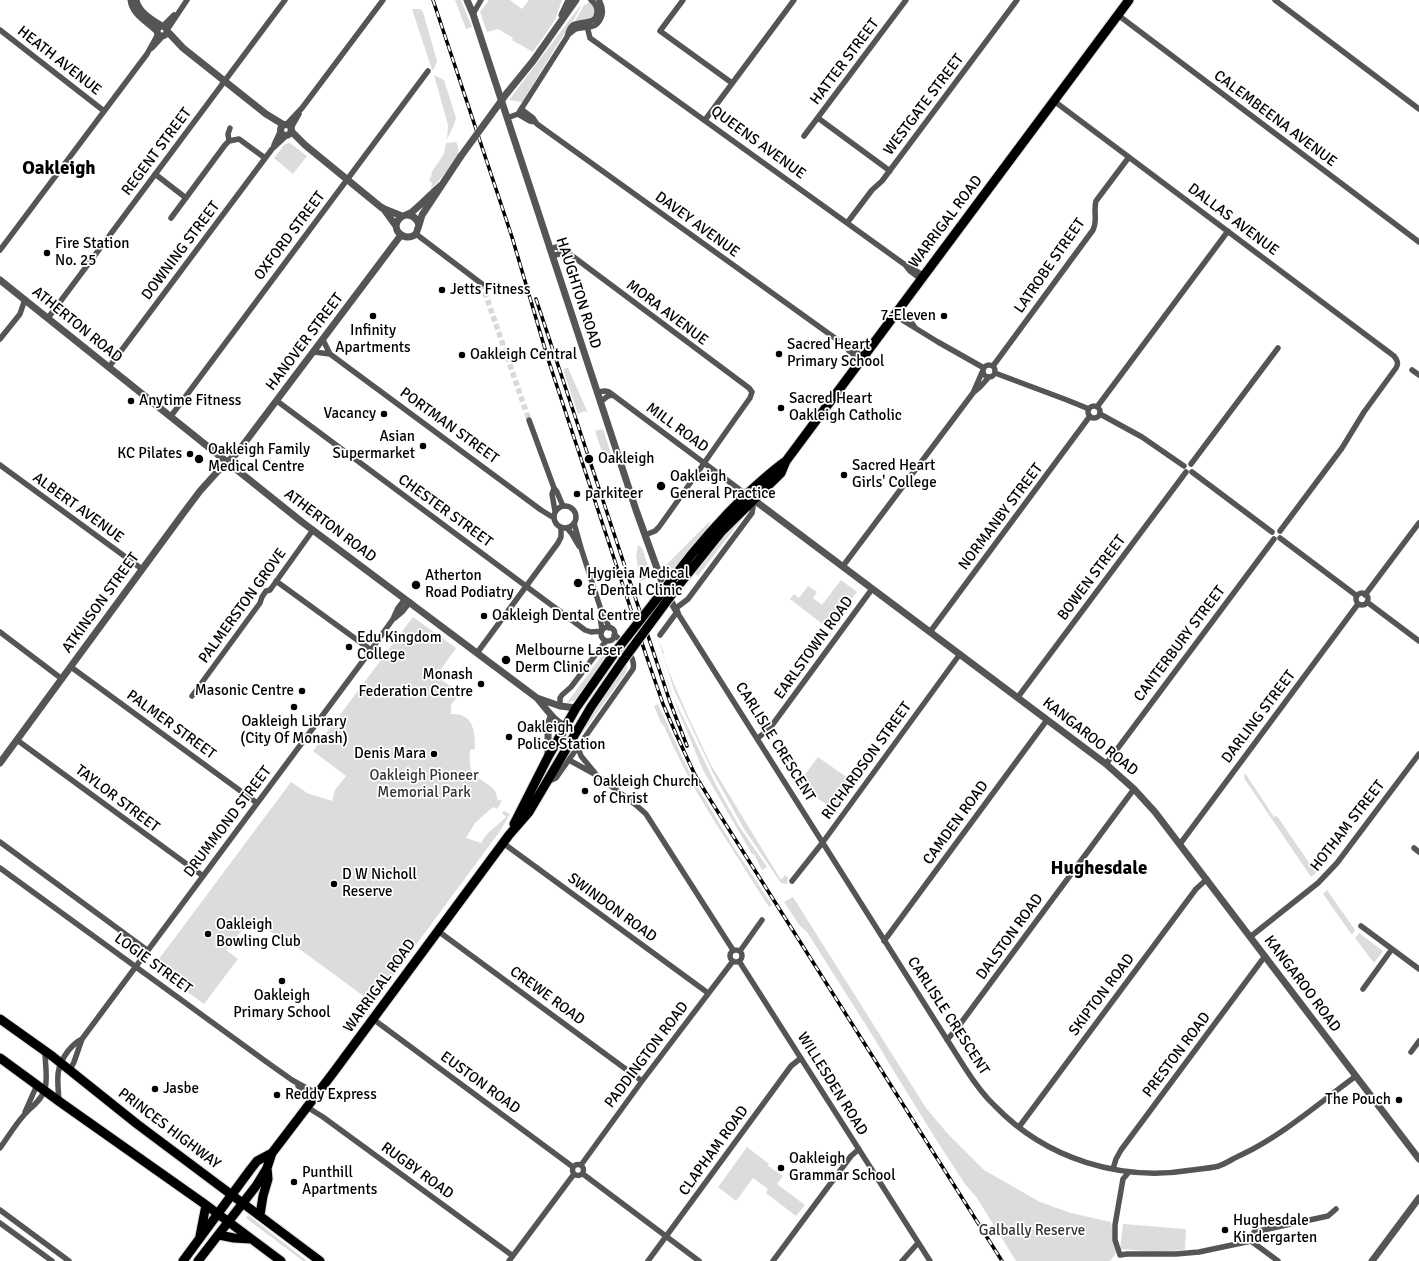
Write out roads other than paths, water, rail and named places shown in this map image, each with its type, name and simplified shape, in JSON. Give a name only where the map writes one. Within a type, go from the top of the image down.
[{"type":"highway","name":"WARRIGAL ROAD","points":[[198,1261],[219,1235],[267,1168],[272,1153],[509,835],[529,812],[597,697],[624,659],[678,586],[719,535],[775,468],[786,460],[1128,0]]},
{"type":"highway","name":"WARRIGAL ROAD","points":[[509,835],[548,757],[576,708],[621,650],[674,577],[716,525],[750,497]]},
{"type":"highway","name":"PRINCES HIGHWAY","points":[[0,1019],[70,1070],[137,1124],[320,1261]]},
{"type":"highway","points":[[0,1058],[206,1205],[281,1261]]},
{"type":"highway","name":"WARRIGAL ROAD","points":[[183,1261],[231,1194],[258,1161],[272,1153]]},
{"type":"highway","points":[[260,1216],[263,1196],[268,1179],[267,1168]]},
{"type":"highway","points":[[199,1239],[206,1205]]},
{"type":"highway","points":[[219,1235],[251,1239]]},
{"type":"street","points":[[131,0],[134,10],[163,31]]},
{"type":"street","points":[[136,0],[137,6],[140,10],[183,48],[382,208],[402,236],[408,237],[416,234]]},
{"type":"street","points":[[0,250],[187,0]]},
{"type":"street","name":"REGENT STREET","points":[[48,318],[284,0]]},
{"type":"street","name":"DOWNING STREET","points":[[109,367],[383,0]]},
{"type":"street","points":[[468,3],[477,0]]},
{"type":"street","points":[[472,14],[481,0]]},
{"type":"street","points":[[556,29],[569,0]]},
{"type":"street","points":[[416,234],[420,218],[440,186],[576,0]]},
{"type":"street","points":[[590,25],[597,12],[596,5],[591,0]]},
{"type":"street","points":[[507,118],[520,112],[567,36],[575,29],[599,22],[603,12],[600,0]]},
{"type":"street","points":[[683,0],[660,31],[732,83]]},
{"type":"street","points":[[705,120],[794,0]]},
{"type":"street","name":"HATTER STREET","points":[[804,136],[906,0]]},
{"type":"street","name":"WESTGATE STREET","points":[[847,223],[872,190],[882,181],[1017,0]]},
{"type":"street","points":[[1275,0],[1419,109]]},
{"type":"street","name":"HAUGHTON ROAD","points":[[468,3],[600,402],[666,593]]},
{"type":"street","name":"CALEMBEENA AVENUE","points":[[1118,15],[1419,242]]},
{"type":"street","name":"QUEENS AVENUE","points":[[590,25],[590,38],[904,264],[912,268],[922,278]]},
{"type":"street","name":"HEATH AVENUE","points":[[0,30],[104,111]]},
{"type":"street","name":"OXFORD STREET","points":[[170,416],[428,71]]},
{"type":"street","name":"DALLAS AVENUE","points":[[1054,100],[1394,356],[1397,360],[1398,365],[1364,412],[1342,448],[1280,531]]},
{"type":"street","name":"DAVEY AVENUE","points":[[520,112],[533,118],[535,122],[846,346],[851,348],[862,359]]},
{"type":"street","name":"HATTER STREET","points":[[818,118],[890,170]]},
{"type":"street","points":[[229,141],[228,134],[230,128]]},
{"type":"street","points":[[171,218],[229,141],[239,139],[265,158]]},
{"type":"street","name":"LATROBE STREET","points":[[993,366],[1093,230],[1096,223],[1094,207],[1096,201],[1129,157]]},
{"type":"street","points":[[155,174],[186,198]]},
{"type":"street","points":[[396,226],[399,219],[412,212],[440,186]]},
{"type":"street","points":[[382,208],[404,216],[411,215],[416,219],[419,225]]},
{"type":"street","points":[[1089,409],[1094,406],[1097,407],[1228,231]]},
{"type":"street","points":[[416,234],[482,284]]},
{"type":"street","name":"HANOVER STREET","points":[[228,463],[402,236]]},
{"type":"street","name":"MORA AVENUE","points":[[550,249],[560,248],[749,388],[752,392],[752,396],[705,463]]},
{"type":"street","points":[[552,256],[567,253]]},
{"type":"street","name":"ATHERTON ROAD","points":[[0,280],[312,530],[537,698],[551,716],[565,727],[577,730]]},
{"type":"street","points":[[0,339],[18,317],[24,299]]},
{"type":"street","points":[[896,314],[910,321],[914,326],[938,342],[983,369],[984,375],[989,377]]},
{"type":"street","name":"PORTMAN STREET","points":[[323,340],[330,354],[541,510],[554,518]]},
{"type":"street","points":[[1184,466],[1191,464],[1278,348]]},
{"type":"street","name":"PORTMAN STREET","points":[[314,352],[330,354]]},
{"type":"street","points":[[973,393],[983,369],[989,365],[993,366],[995,373]]},
{"type":"street","points":[[1412,370],[1419,375]]},
{"type":"street","points":[[843,566],[973,393],[995,373]]},
{"type":"street","points":[[995,373],[1089,409]]},
{"type":"street","name":"MILL ROAD","points":[[597,392],[607,391],[613,395],[750,497]]},
{"type":"street","points":[[600,402],[608,396],[613,395]]},
{"type":"street","name":"CHESTER STREET","points":[[277,401],[585,630],[591,632],[602,630]]},
{"type":"street","points":[[1097,407],[1100,410],[1100,414],[1142,437],[1184,466],[1184,470],[1189,472],[1272,532],[1274,539],[1276,540],[1280,538]]},
{"type":"street","points":[[1089,409],[1088,413],[1090,416],[1095,418],[1100,414]]},
{"type":"street","name":"NORMANBY STREET","points":[[930,632],[1090,416]]},
{"type":"street","points":[[529,420],[554,488],[563,506]]},
{"type":"street","name":"ATKINSON STREET","points":[[1,760],[200,491],[218,471],[228,463]]},
{"type":"street","points":[[645,535],[659,527],[705,463]]},
{"type":"street","points":[[1189,472],[1193,469],[1191,464]]},
{"type":"street","name":"ALBERT AVENUE","points":[[0,465],[142,569]]},
{"type":"street","name":"BOWEN STREET","points":[[1018,697],[1189,472]]},
{"type":"street","points":[[554,488],[552,494],[556,524],[564,527],[581,548]]},
{"type":"street","name":"KANGAROO ROAD","points":[[750,497],[1018,697],[1106,764],[1134,789],[1155,812],[1180,844],[1419,1157]]},
{"type":"street","name":"WARRIGAL ROAD","points":[[660,635],[676,611],[688,599],[752,513],[750,497]]},
{"type":"street","points":[[555,511],[563,506],[567,506],[573,510],[576,518],[574,522],[581,548],[602,613],[605,616],[609,628],[613,630],[614,635],[571,687],[562,695],[560,698],[560,706]]},
{"type":"street","points":[[477,653],[558,543],[564,527],[574,522]]},
{"type":"street","points":[[1365,595],[1419,523]]},
{"type":"street","name":"PALMERSTON GROVE","points":[[192,696],[260,603],[262,596],[266,591],[270,590],[312,530]]},
{"type":"street","points":[[1272,532],[1275,530],[1280,531],[1282,535],[1280,538]]},
{"type":"street","points":[[1280,538],[1357,596]]},
{"type":"street","name":"CANTERBURY STREET","points":[[1106,764],[1274,539]]},
{"type":"street","points":[[276,581],[371,650]]},
{"type":"street","name":"EARLSTOWN ROAD","points":[[758,738],[770,728],[872,589]]},
{"type":"street","name":"CARLISLE CRESCENT","points":[[666,593],[969,1074],[985,1096],[1002,1114],[1040,1142],[1060,1152],[1113,1170],[1157,1174],[1220,1166],[1263,1144],[1356,1076]]},
{"type":"street","points":[[1357,596],[1362,593],[1365,595]]},
{"type":"street","points":[[1365,595],[1368,599],[1367,602],[1419,641]]},
{"type":"street","points":[[1357,596],[1356,601],[1358,604],[1364,605],[1367,602]]},
{"type":"street","name":"DRUMMOND STREET","points":[[70,1070],[82,1039],[393,619],[402,612],[407,601]]},
{"type":"street","name":"DARLING STREET","points":[[1180,844],[1358,604]]},
{"type":"street","points":[[602,613],[600,617],[602,637],[621,650]]},
{"type":"street","points":[[602,630],[609,628]]},
{"type":"street","points":[[0,632],[62,679]]},
{"type":"street","name":"WARRIGAL ROAD","points":[[547,783],[556,778],[633,669],[633,659],[621,650],[624,644],[614,635]]},
{"type":"street","name":"RICHARDSON STREET","points":[[792,881],[823,842],[960,654]]},
{"type":"street","name":"PALMER STREET","points":[[71,667],[257,803]]},
{"type":"street","name":"ATHERTON ROAD","points":[[537,698],[560,706],[576,708]]},
{"type":"street","points":[[548,757],[548,725],[551,716]]},
{"type":"street","name":"CAMDEN ROAD","points":[[884,941],[1047,720]]},
{"type":"street","name":"TAYLOR STREET","points":[[17,740],[203,876]]},
{"type":"street","points":[[578,746],[581,756],[598,776]]},
{"type":"street","name":"HOTHAM STREET","points":[[1250,937],[1328,874],[1419,754]]},
{"type":"street","points":[[569,760],[598,776],[646,814],[733,950]]},
{"type":"street","name":"DALSTON ROAD","points":[[947,1040],[1134,789]]},
{"type":"street","name":"LOGIE STREET","points":[[0,842],[148,950]]},
{"type":"street","name":"SWINDON ROAD","points":[[503,843],[708,993]]},
{"type":"street","name":"LOGIE STREET","points":[[0,868],[292,1080],[312,1100]]},
{"type":"street","name":"SKIPTON ROAD","points":[[1019,1127],[1196,889],[1207,879]]},
{"type":"street","points":[[740,951],[762,920]]},
{"type":"street","points":[[1361,926],[1419,969]]},
{"type":"street","name":"CREWE ROAD","points":[[438,931],[642,1081]]},
{"type":"street","points":[[733,950],[737,949],[740,951]]},
{"type":"street","points":[[1364,989],[1392,949]]},
{"type":"street","points":[[733,950],[730,954],[730,958],[736,961],[742,957],[740,951]]},
{"type":"street","name":"PRESTON ROAD","points":[[1113,1170],[1117,1156],[1121,1150],[1265,956]]},
{"type":"street","name":"PADDINGTON ROAD","points":[[581,1165],[708,993],[736,961]]},
{"type":"street","name":"WILLESDEN ROAD","points":[[736,961],[801,1058],[930,1261]]},
{"type":"street","name":"EUSTON ROAD","points":[[373,1019],[574,1167]]},
{"type":"street","name":"DRUMMOND STREET","points":[[60,1063],[77,1041],[82,1039]]},
{"type":"street","points":[[1411,1052],[1419,1041]]},
{"type":"street","points":[[24,1116],[47,1077],[45,1052]]},
{"type":"street","name":"CLAPHAM ROAD","points":[[648,1261],[791,1066],[801,1058]]},
{"type":"street","points":[[60,1063],[57,1074],[60,1102]]},
{"type":"street","points":[[0,1148],[24,1116],[41,1097],[41,1088]]},
{"type":"street","name":"RUGBY ROAD","points":[[312,1100],[330,1122],[511,1258]]},
{"type":"street","points":[[773,1261],[851,1156],[859,1149]]},
{"type":"street","points":[[511,1258],[574,1174],[574,1167],[578,1164],[581,1165],[584,1170],[583,1174]]},
{"type":"street","points":[[1120,1255],[1115,1240],[1115,1225],[1123,1179],[1129,1172]]},
{"type":"street","points":[[574,1174],[580,1176],[583,1174],[699,1261]]},
{"type":"street","points":[[1372,1261],[1419,1198]]},
{"type":"street","points":[[1251,1241],[1254,1232],[1328,1216],[1336,1209]]},
{"type":"street","points":[[0,1210],[69,1261]]},
{"type":"street","points":[[0,1223],[52,1261]]},
{"type":"street","points":[[1116,1261],[1120,1255],[1199,1252],[1251,1241],[1278,1261]]},
{"type":"street","points":[[902,1261],[918,1242]]},
{"type":"tunnel","points":[[482,284],[529,420]]},
{"type":"railway","points":[[433,0],[512,237],[548,359],[645,652],[663,704],[676,734],[695,775],[711,801],[1002,1261]]},
{"type":"railway","points":[[536,299],[670,702],[687,746]]},
{"type":"place","name":"Fire Station No. 25","points":[[47,253]]},
{"type":"place","name":"Jetts Fitness","points":[[442,290]]},
{"type":"place","name":"Infinity Apartments","points":[[373,316]]},
{"type":"place","name":"7-Eleven","points":[[944,316]]},
{"type":"place","name":"Sacred Heart Primary School","points":[[779,354]]},
{"type":"place","name":"Oakleigh Central","points":[[462,355]]},
{"type":"place","name":"Anytime Fitness","points":[[131,401]]},
{"type":"place","name":"Sacred Heart Oakleigh Catholic","points":[[781,408]]},
{"type":"place","name":"Vacancy","points":[[384,414]]},
{"type":"place","name":"Asian Supermarket","points":[[423,446]]},
{"type":"place","name":"KC Pilates","points":[[190,454]]},
{"type":"place","name":"Oakleigh Family Medical Centre","points":[[199,459]]},
{"type":"place","name":"Oakleigh","points":[[589,459]]},
{"type":"place","name":"Sacred Heart Girls' College","points":[[844,475]]},
{"type":"place","name":"Oakleigh General Practice","points":[[661,486]]},
{"type":"place","name":"parkiteer","points":[[577,494]]},
{"type":"place","name":"Hygieia Medical & Dental Clinic","points":[[578,583]]},
{"type":"place","name":"Atherton Road Podiatry","points":[[416,585]]},
{"type":"place","name":"Oakleigh Dental Centre","points":[[484,616]]},
{"type":"place","name":"Edu Kingdom College","points":[[349,647]]},
{"type":"place","name":"Melbourne Laser Derm Clinic","points":[[506,660]]},
{"type":"place","name":"Monash Federation Centre","points":[[481,684]]},
{"type":"place","name":"Masonic Centre","points":[[302,691]]},
{"type":"place","name":"Oakleigh Library (City Of Monash)","points":[[294,707]]},
{"type":"place","name":"Oakleigh Police Station","points":[[509,737]]},
{"type":"place","name":"Denis Mara","points":[[434,754]]},
{"type":"place","name":"Oakleigh Church of Christ","points":[[585,791]]},
{"type":"place","name":"D W Nicholl Reserve","points":[[334,884]]},
{"type":"place","name":"Oakleigh Bowling Club","points":[[208,934]]},
{"type":"place","name":"Oakleigh Primary School","points":[[282,981]]},
{"type":"place","name":"Jasbe","points":[[155,1089]]},
{"type":"place","name":"Reddy Express","points":[[277,1095]]},
{"type":"place","name":"The Pouch","points":[[1399,1100]]},
{"type":"place","name":"Oakleigh Grammar School","points":[[781,1168]]},
{"type":"place","name":"Punthill Apartments","points":[[294,1182]]},
{"type":"place","name":"Hughesdale Kindergarten","points":[[1225,1230]]},
{"type":"district","name":"Oakleigh","points":[[59,169]]},
{"type":"district","name":"Hughesdale","points":[[1099,869]]},
{"type":"park label","name":"Oakleigh Pioneer Memorial Park","points":[[424,784]]},
{"type":"park label","name":"Galbally Reserve","points":[[1032,1231]]}]
